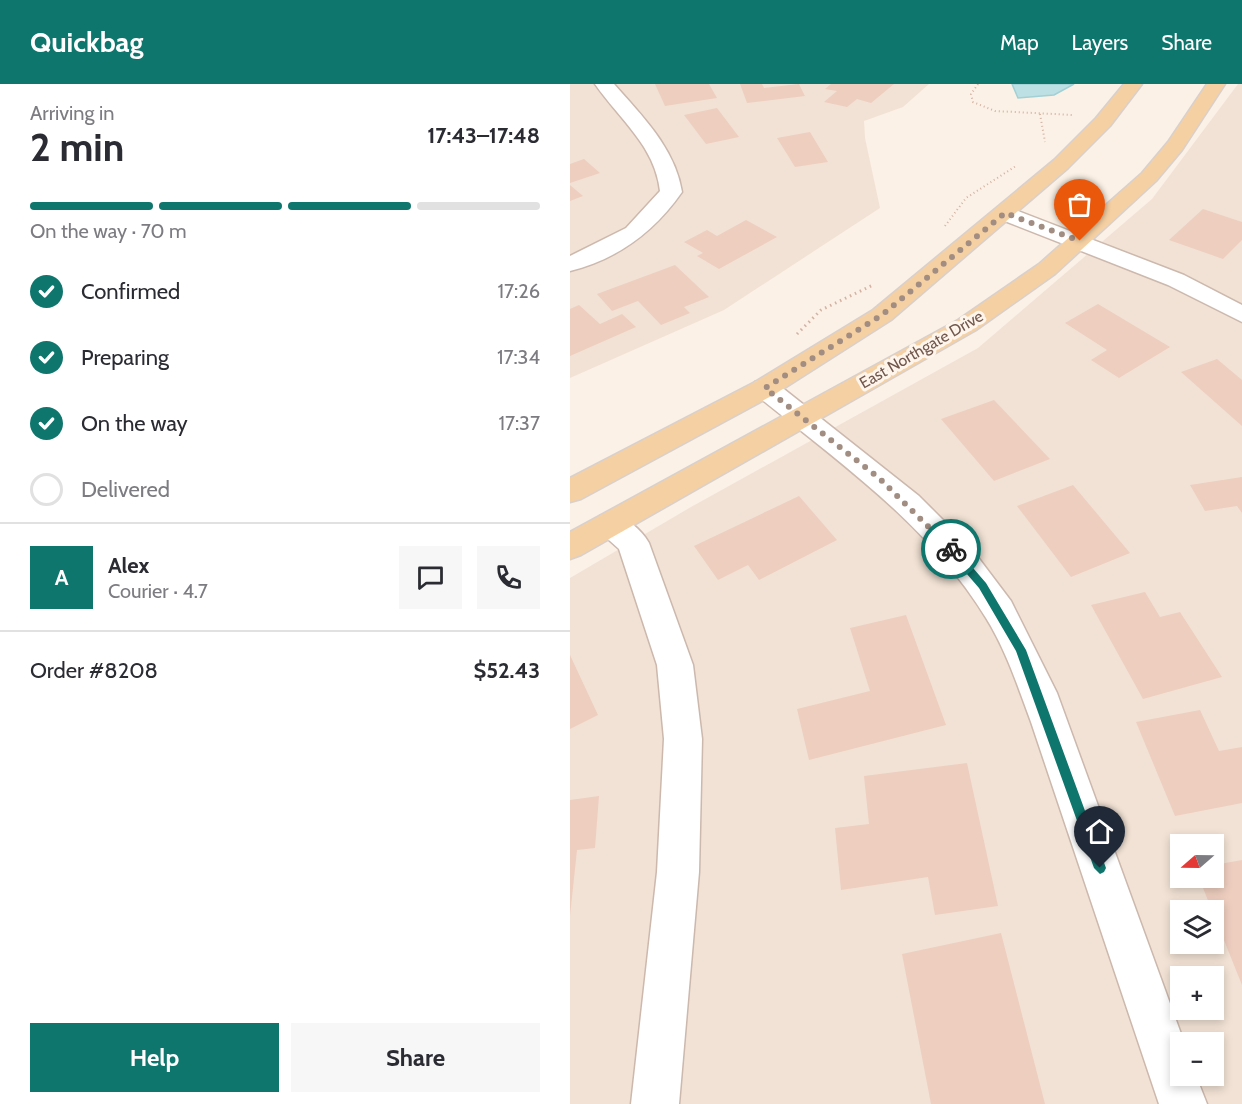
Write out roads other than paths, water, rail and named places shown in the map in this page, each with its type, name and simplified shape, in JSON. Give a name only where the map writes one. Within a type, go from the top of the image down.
[{"type":"main road","points":[[570,491],[765,388],[882,315],[1005,213],[1094,130],[1133,84]]},
{"type":"main road","name":"East Northgate Drive","points":[[570,547],[967,325],[1047,269],[1149,177],[1175,146],[1216,84]]},
{"type":"street","points":[[570,264],[630,235],[651,217],[671,192],[671,179],[663,159],[604,84]]},
{"type":"street","points":[[1005,213],[1176,280],[1242,315]]},
{"type":"street","points":[[765,388],[879,478],[934,529],[982,585],[1020,650],[1055,740],[1183,1104]]},
{"type":"street","points":[[611,524],[633,543],[675,665],[683,739],[678,872],[656,1104]]},
{"type":"water","points":[[1012,84],[1074,84],[1054,95],[1018,98]]}]
